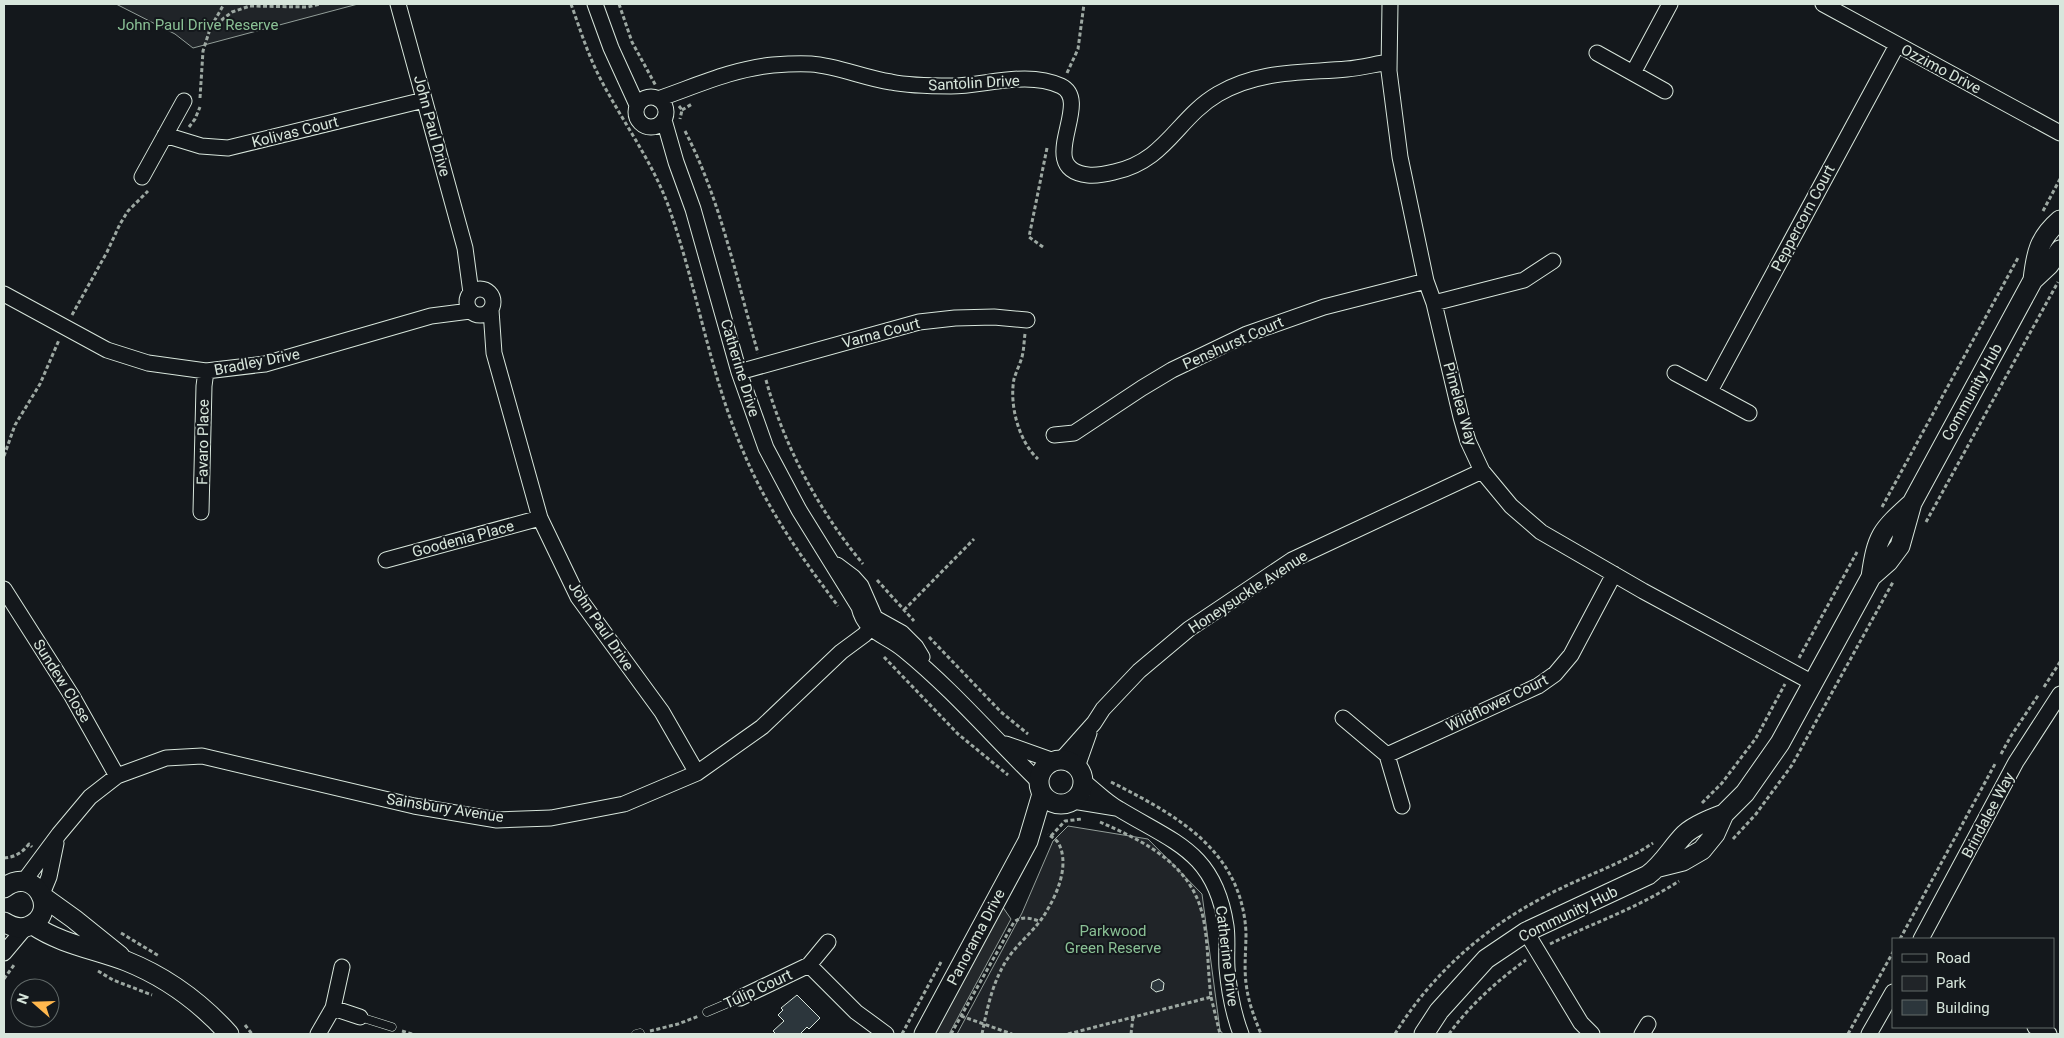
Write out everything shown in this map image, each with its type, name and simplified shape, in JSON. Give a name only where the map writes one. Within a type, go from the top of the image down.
[{"type":"street","name":"John Paul Drive","points":[[398,4],[465,248],[471,304],[494,352],[540,518],[578,597],[662,712],[697,773]]},
{"type":"street","name":"Catherine Drive","points":[[595,4],[611,48],[637,105],[635,114],[639,123],[665,108]]},
{"type":"street","name":"Pimelea Way","points":[[1390,4],[1389,66],[1400,157],[1426,281],[1434,303],[1461,417],[1468,442],[1482,471],[1511,506],[1541,532],[1813,683]]},
{"type":"street","points":[[1633,73],[1670,4]]},
{"type":"street","name":"Ozzimo Drive","points":[[1823,4],[2060,134]]},
{"type":"street","name":"Peppercorn Court","points":[[1710,391],[1897,45]]},
{"type":"street","points":[[1597,53],[1665,91]]},
{"type":"street","name":"Catherine Drive","points":[[616,56],[665,108],[676,162],[693,209],[739,372],[766,448],[799,510],[832,560],[859,606],[862,617],[930,671],[1002,743],[1040,787]]},
{"type":"street","name":"Santolin Drive","points":[[637,105],[643,99],[665,108],[700,84],[733,71],[773,65],[812,64],[891,82],[929,86],[954,86],[1009,79],[1042,81],[1061,86]]},
{"type":"street","points":[[1061,86],[1070,97],[1072,108],[1064,147],[1066,162],[1070,168],[1088,175],[1122,170],[1144,162],[1160,149],[1186,120],[1202,106],[1218,94],[1246,81],[1271,74],[1389,66]]},
{"type":"street","name":"Kolivas Court","points":[[172,137],[201,146],[228,148],[424,100]]},
{"type":"street","points":[[146,182],[172,137],[184,101]]},
{"type":"street","name":"Community Hub","points":[[2033,280],[2035,256],[2041,241],[2060,220]]},
{"type":"street","name":"John Paul Drive","points":[[465,248],[487,291]]},
{"type":"street","name":"Community Hub","points":[[1424,1034],[1439,1011],[1486,959],[1526,932],[1648,875],[1659,867],[1683,861],[1702,850],[1715,834],[1724,814],[1745,793],[1780,743],[1871,577],[1888,562],[1900,546],[1912,503],[2033,280],[2049,265],[2060,250]]},
{"type":"street","points":[[1434,303],[1524,280],[1553,261]]},
{"type":"street","name":"Penshurst Court","points":[[1054,435],[1074,433],[1172,370],[1247,334],[1324,307],[1426,281]]},
{"type":"street","points":[[479,289],[487,291],[492,297],[491,310],[484,315],[471,304],[479,289]]},
{"type":"street","name":"Bradley Drive","points":[[4,294],[106,350],[148,363],[206,372],[265,364],[471,304]]},
{"type":"street","name":"John Paul Drive","points":[[491,310],[494,352]]},
{"type":"street","name":"Varna Court","points":[[739,372],[919,322],[955,318],[994,317],[1027,320]]},
{"type":"street","name":"Favaro Place","points":[[201,512],[206,372]]},
{"type":"street","points":[[1674,373],[1749,413]]},
{"type":"street","name":"Honeysuckle Avenue","points":[[1069,767],[1103,709],[1139,671],[1189,629],[1292,560],[1482,471]]},
{"type":"street","name":"Goodenia Place","points":[[386,560],[540,518]]},
{"type":"street","name":"Wildflower Court","points":[[1387,755],[1538,686],[1555,674],[1571,655],[1614,574]]},
{"type":"street","name":"Sundew Close","points":[[4,589],[72,696],[117,776]]},
{"type":"street","name":"Sainsbury Avenue","points":[[12,882],[90,797],[117,776],[166,758],[202,756],[414,806],[497,820],[551,818],[624,804],[697,773],[762,727],[871,623]]},
{"type":"street","name":"Brindalee Way","points":[[1922,938],[2016,762],[2060,694]]},
{"type":"street","points":[[1342,718],[1387,755],[1402,806]]},
{"type":"street","name":"Catherine Drive","points":[[1002,743],[1069,767],[1118,808],[1164,833],[1190,851],[1209,874],[1218,892],[1223,909],[1227,933],[1227,966],[1230,995],[1241,1034]]},
{"type":"street","points":[[1069,767],[1078,796],[1065,802],[1052,803],[1040,787],[1043,769],[1069,767]]},
{"type":"street","name":"Panorama Drive","points":[[924,1034],[1028,840],[1040,787]]},
{"type":"street","name":"Catherine Drive","points":[[1065,802],[1118,808]]},
{"type":"street","name":"Panorama Drive","points":[[1028,840],[1065,802]]},
{"type":"street","name":"Sainsbury Avenue","points":[[42,895],[49,877],[58,834]]},
{"type":"street","points":[[12,882],[31,884],[42,895],[126,961],[184,993],[215,1018],[229,1034]]},
{"type":"street","points":[[4,953],[41,915],[44,902],[42,895]]},
{"type":"street","points":[[4,922],[18,928],[29,926],[63,941],[126,961]]},
{"type":"street","points":[[1526,932],[1581,1024],[1592,1034]]},
{"type":"street","name":"Tulip Court","points":[[740,998],[809,965],[828,942]]},
{"type":"street","name":"Tulip Court","points":[[809,965],[856,1012],[886,1034]]},
{"type":"street","points":[[318,1034],[333,1008],[342,967]]},
{"type":"street","points":[[1869,1034],[1892,994]]},
{"type":"street","points":[[333,1008],[360,1017]]},
{"type":"street","points":[[2037,1028],[2049,1034]]},
{"type":"lane","name":"Tulip Court","points":[[707,1012],[740,998]]},
{"type":"lane","points":[[360,1017],[392,1027]]},
{"type":"path","points":[[172,137],[195,119],[199,110],[203,51],[210,29],[224,4]]},
{"type":"path","points":[[280,4],[285,8]]},
{"type":"path","points":[[210,29],[232,12],[250,6],[285,8],[308,7],[320,4]]},
{"type":"path","points":[[619,4],[632,42],[652,80],[656,86],[666,87],[665,108],[680,122]]},
{"type":"path","points":[[1061,86],[1078,49],[1084,4]]},
{"type":"path","points":[[665,108],[696,102]]},
{"type":"path","points":[[683,129],[698,158],[716,205],[774,406],[798,462],[836,528],[864,565]]},
{"type":"path","points":[[1043,247],[1029,237],[1049,143]]},
{"type":"path","points":[[4,456],[15,425],[40,384],[65,328],[107,252],[120,224],[146,182]]},
{"type":"path","points":[[1027,320],[1022,356],[1014,379],[1014,405],[1023,440],[1032,454],[1038,459]]},
{"type":"path","points":[[904,610],[974,539]]},
{"type":"path","points":[[876,579],[917,624]]},
{"type":"path","points":[[924,631],[1002,712],[1032,737]]},
{"type":"path","points":[[1051,836],[1065,822],[1084,819]]},
{"type":"path","points":[[1094,820],[1125,833],[1155,849],[1178,868],[1193,890],[1200,906],[1206,936],[1210,997],[1220,1034]]},
{"type":"path","points":[[951,1034],[1014,922],[1024,918],[1039,921]]},
{"type":"path","points":[[1848,1034],[1892,954]]},
{"type":"path","points":[[4,979],[15,964]]},
{"type":"path","points":[[94,969],[113,980],[152,995]]},
{"type":"path","points":[[1068,1034],[1080,1033],[1210,997]]},
{"type":"path","points":[[638,1034],[678,1024],[707,1012]]},
{"type":"path","points":[[961,1016],[1012,1034]]},
{"type":"path","points":[[1131,1034],[1133,1017]]},
{"type":"green space","name":"John Paul Drive Reserve","points":[[116,4],[358,4],[193,48],[175,34]]},
{"type":"green space","name":"Parkwood Green Reserve","points":[[1068,826],[1148,839],[1202,894],[1220,1030],[1223,1034],[957,1034],[1022,913],[1053,841]]},
{"type":"shaded area","points":[[1002,906],[1011,919],[949,1034],[932,1034]]},
{"type":"building","points":[[1159,979],[1164,983],[1163,990],[1156,992],[1151,988],[1152,982]]},
{"type":"building","points":[[797,995],[820,1018],[809,1029],[807,1027],[800,1034],[776,1034],[773,1031],[784,1021],[778,1015],[783,1010],[781,1008]]}]
